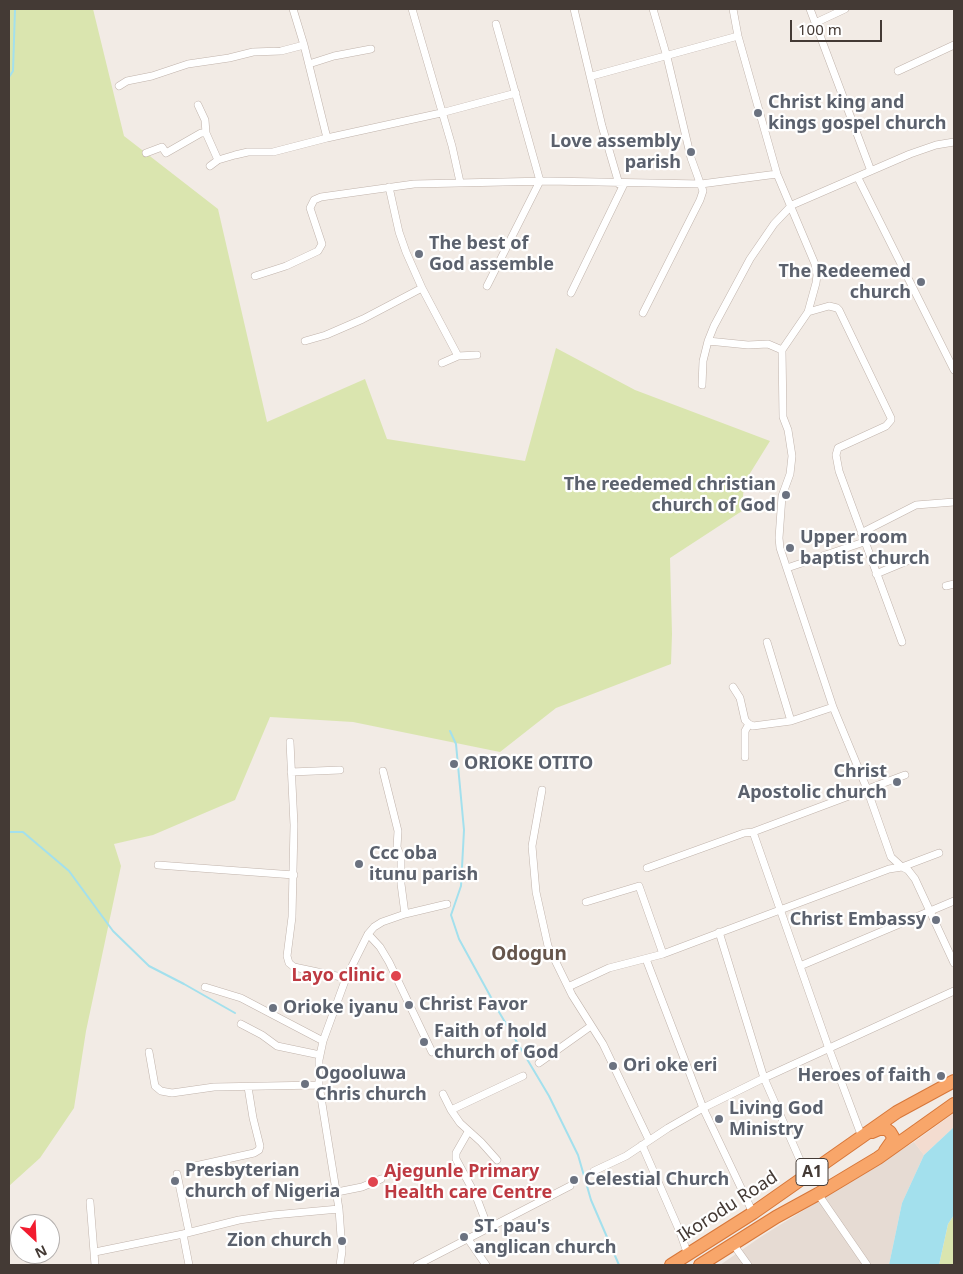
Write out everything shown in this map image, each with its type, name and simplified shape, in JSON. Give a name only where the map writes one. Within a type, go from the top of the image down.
[{"type":"highway","name":"Ikorodu Road","points":[[671,1265],[753,1213],[897,1112],[954,1081]]},
{"type":"highway","name":"Ikorodu Road","points":[[700,1265],[776,1217],[878,1158],[954,1104]]},
{"type":"highway","points":[[862,1136],[879,1129],[886,1129],[893,1136],[890,1146],[878,1158]]},
{"type":"street","points":[[294,9],[327,138]]},
{"type":"street","points":[[412,9],[452,146],[460,182]]},
{"type":"street","points":[[571,293],[621,184],[602,126],[592,76],[574,9]]},
{"type":"street","points":[[643,313],[703,191],[691,158],[667,57],[653,9]]},
{"type":"street","points":[[733,9],[738,36],[778,174],[815,264],[816,283],[808,312],[782,350],[783,417],[792,456],[790,474],[782,496],[778,538],[833,707],[867,789],[891,857],[902,868],[908,870],[915,879],[954,963]]},
{"type":"street","points":[[810,9],[871,171]]},
{"type":"street","points":[[815,24],[845,9]]},
{"type":"street","points":[[488,286],[540,181],[496,24]]},
{"type":"street","points":[[592,76],[738,36]]},
{"type":"street","points":[[119,86],[127,81],[152,76],[188,64],[229,58],[253,52],[281,51],[304,44]]},
{"type":"street","points":[[898,71],[954,45]]},
{"type":"street","points":[[309,64],[334,56],[371,49]]},
{"type":"street","points":[[210,166],[218,160],[248,152],[274,152],[327,138],[441,113],[516,93]]},
{"type":"street","points":[[198,105],[205,120],[206,133],[218,160]]},
{"type":"street","points":[[146,153],[162,147],[166,153],[201,133],[206,133]]},
{"type":"street","points":[[702,385],[703,361],[708,340],[730,294],[750,259],[774,224],[792,205],[923,149],[954,142]]},
{"type":"street","points":[[255,276],[286,266],[318,252],[322,244],[310,208],[314,200],[321,197],[389,187],[460,182],[540,181],[701,184],[778,174]]},
{"type":"street","points":[[858,178],[930,318],[954,370]]},
{"type":"street","points":[[389,187],[398,232],[422,288],[458,356]]},
{"type":"street","points":[[304,341],[326,335],[363,319],[422,288]]},
{"type":"street","points":[[808,312],[829,306],[839,310],[891,418],[886,426],[846,443],[836,451],[839,471],[902,642]]},
{"type":"street","points":[[708,340],[748,345],[768,344],[782,350]]},
{"type":"street","points":[[442,363],[458,356],[477,355]]},
{"type":"street","points":[[861,533],[916,505],[954,502]]},
{"type":"street","points":[[787,568],[864,542]]},
{"type":"street","points":[[876,574],[924,554]]},
{"type":"street","points":[[946,586],[954,584]]},
{"type":"street","points":[[767,642],[791,721]]},
{"type":"street","points":[[733,687],[740,698],[745,720],[749,724],[759,725],[791,721],[833,707]]},
{"type":"street","points":[[745,757],[745,731],[749,724]]},
{"type":"street","points":[[290,742],[294,825],[294,875],[292,917],[287,956],[289,964],[294,968],[346,978]]},
{"type":"street","points":[[291,772],[340,770]]},
{"type":"street","points":[[384,770],[398,831],[397,847],[401,858],[401,884],[405,914]]},
{"type":"street","points":[[647,868],[744,833],[753,832],[905,775]]},
{"type":"street","points":[[542,790],[532,846],[534,872],[548,946],[568,988],[603,1044],[649,1140]]},
{"type":"street","points":[[753,832],[782,910],[829,1049],[862,1136]]},
{"type":"street","points":[[568,988],[608,968],[663,954],[889,869],[902,868],[939,852]]},
{"type":"street","points":[[158,865],[294,875]]},
{"type":"street","points":[[586,902],[639,886],[663,954]]},
{"type":"street","points":[[800,966],[954,901]]},
{"type":"street","points":[[340,1265],[342,1251],[339,1209],[319,1086],[320,1055],[323,1041],[346,978],[368,934],[374,927],[382,922],[405,914],[447,904]]},
{"type":"street","points":[[719,932],[764,1078],[807,1176]]},
{"type":"street","points":[[368,934],[380,947],[389,962],[432,1052]]},
{"type":"street","points":[[646,959],[703,1108],[753,1213]]},
{"type":"street","points":[[205,986],[241,998],[323,1041]]},
{"type":"street","points":[[594,1171],[626,1156],[703,1108],[954,991]]},
{"type":"street","points":[[241,1024],[262,1035],[277,1046],[320,1055]]},
{"type":"street","points":[[539,1063],[591,1026]]},
{"type":"street","points":[[149,1052],[155,1086],[160,1092],[172,1094],[214,1087],[319,1086]]},
{"type":"street","points":[[451,1110],[522,1076]]},
{"type":"street","points":[[195,1166],[254,1153],[259,1150],[260,1146],[252,1118],[248,1087]]},
{"type":"street","points":[[443,1094],[451,1110],[468,1132],[481,1142],[497,1160]]},
{"type":"street","points":[[468,1132],[456,1153],[456,1159],[476,1196],[487,1228]]},
{"type":"street","points":[[642,1145],[688,1255]]},
{"type":"street","points":[[177,1174],[189,1265]]},
{"type":"street","points":[[337,1192],[362,1187],[381,1179]]},
{"type":"street","points":[[417,1265],[570,1186]]},
{"type":"street","points":[[818,1194],[867,1265]]},
{"type":"street","points":[[90,1202],[96,1265]]},
{"type":"street","points":[[95,1252],[239,1220],[339,1209]]},
{"type":"street","points":[[468,1240],[486,1265]]},
{"type":"street","points":[[733,1244],[748,1265]]},
{"type":"shaded area","points":[[954,1113],[954,1127],[924,1155],[914,1142]]},
{"type":"shaded area","points":[[914,1142],[924,1155],[902,1203],[889,1265],[720,1265],[762,1236]]},
{"type":"green space","points":[[9,9],[93,9],[124,136],[218,209],[267,422],[365,379],[387,439],[525,461],[556,348],[635,390],[770,441],[744,483],[742,511],[670,558],[671,664],[556,708],[500,752],[353,722],[270,717],[235,800],[153,835],[114,844],[121,866],[86,1031],[74,1108],[40,1158],[9,1186]]},
{"type":"green space","points":[[954,1215],[954,1265],[939,1265],[948,1224]]},
{"type":"water","points":[[954,1127],[954,1215],[948,1224],[939,1265],[889,1265],[902,1203],[924,1155]]},
{"type":"waterway","points":[[9,77],[13,71],[15,9]]},
{"type":"waterway","points":[[450,731],[456,744],[464,830],[461,886],[451,915],[459,939],[499,1012],[549,1096],[578,1155],[591,1200],[619,1265]]},
{"type":"waterway","points":[[9,832],[23,832],[69,871],[113,931],[149,966],[235,1013]]},
{"type":"place","name":"Christ king and kings gospel church","points":[[758,113]]},
{"type":"place","name":"Love assembly parish","points":[[691,152]]},
{"type":"place","name":"The best of God assemble","points":[[419,254]]},
{"type":"place","name":"The Redeemed church","points":[[921,282]]},
{"type":"place","name":"The reedemed christian church of God","points":[[786,495]]},
{"type":"place","name":"Upper room baptist church","points":[[790,548]]},
{"type":"place","name":"ORIOKE OTITO","points":[[454,764]]},
{"type":"place","name":"Christ Apostolic church","points":[[897,782]]},
{"type":"place","name":"Ccc oba itunu parish","points":[[359,864]]},
{"type":"place","name":"Christ Embassy","points":[[936,920]]},
{"type":"place","name":"Layo clinic","points":[[396,976]]},
{"type":"place","name":"Christ Favor","points":[[409,1005]]},
{"type":"place","name":"Orioke iyanu","points":[[273,1008]]},
{"type":"place","name":"Faith of hold church of God","points":[[424,1042]]},
{"type":"place","name":"Ori oke eri","points":[[613,1066]]},
{"type":"place","name":"Heroes of faith","points":[[941,1076]]},
{"type":"place","name":"Ogooluwa Chris church","points":[[305,1084]]},
{"type":"place","name":"Living God Ministry","points":[[719,1119]]},
{"type":"place","name":"Celestial Church","points":[[574,1180]]},
{"type":"place","name":"Presbyterian church of Nigeria","points":[[175,1181]]},
{"type":"place","name":"Ajegunle Primary Health care Centre","points":[[373,1182]]},
{"type":"place","name":"ST. pau's anglican church","points":[[464,1237]]},
{"type":"place","name":"Zion church","points":[[342,1241]]},
{"type":"district","name":"Odogun","points":[[529,955]]}]
